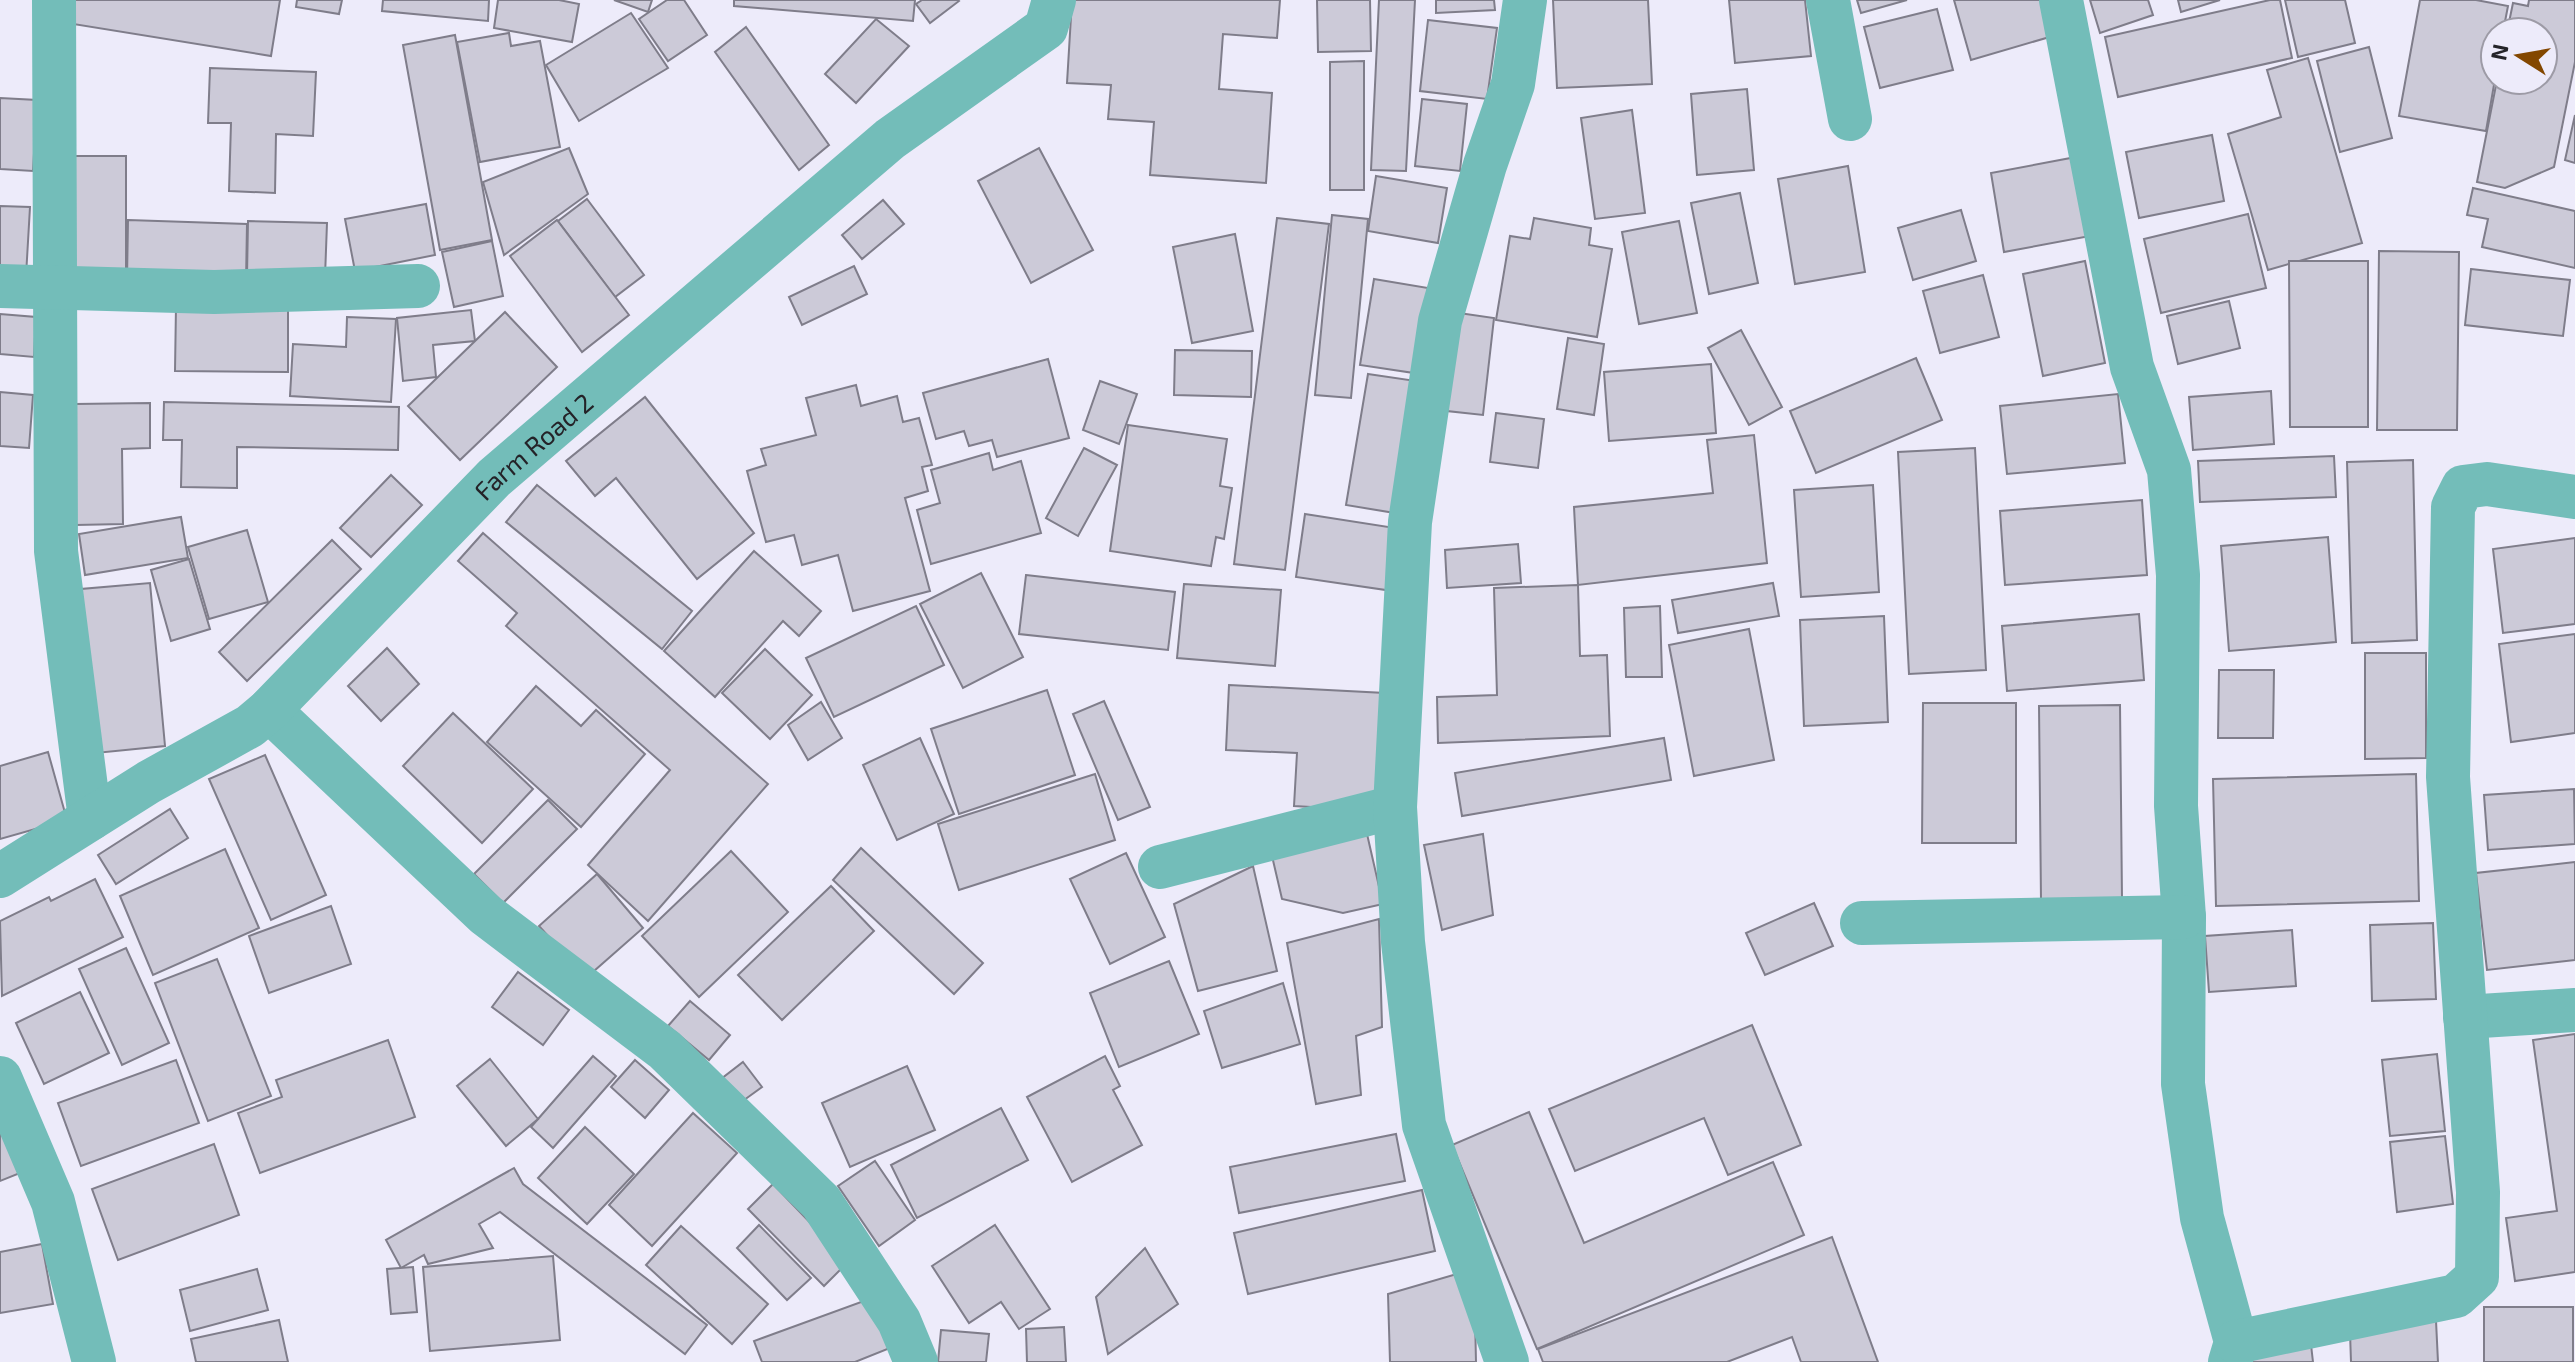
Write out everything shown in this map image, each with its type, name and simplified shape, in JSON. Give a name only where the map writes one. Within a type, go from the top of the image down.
[{"type":"street","points":[[54,0],[56,551],[90,819]]},
{"type":"street","name":"Farm Road 2","points":[[0,876],[149,782],[250,726],[494,478],[890,139],[1046,28],[1054,0]]},
{"type":"street","points":[[1507,1362],[1424,1125],[1403,942],[1395,807],[1410,522],[1440,321],[1485,165],[1513,84],[1525,0]]},
{"type":"street","points":[[1828,0],[1850,119]]},
{"type":"street","points":[[2061,0],[2132,367],[2169,470],[2178,575],[2176,806],[2184,917],[2183,1084],[2202,1218],[2233,1352],[2456,1296],[2477,1277],[2478,1192],[2448,777],[2453,507],[2463,487],[2487,484],[2575,497]]},
{"type":"street","points":[[0,286],[214,292],[418,286]]},
{"type":"street","points":[[269,710],[486,915],[665,1050],[821,1202],[899,1321],[916,1362]]},
{"type":"street","points":[[1160,867],[1395,807]]},
{"type":"street","points":[[1862,923],[2184,917]]},
{"type":"street","points":[[2465,1017],[2575,1010]]},
{"type":"street","points":[[0,1078],[53,1202],[94,1362]]},
{"type":"building","points":[[70,0],[280,0],[271,56],[67,23]]},
{"type":"building","points":[[297,0],[342,0],[339,14],[296,7]]},
{"type":"building","points":[[383,0],[489,0],[488,21],[382,11]]},
{"type":"building","points":[[498,0],[559,0],[579,4],[572,42],[494,28]]},
{"type":"building","points":[[614,0],[652,0],[648,12]]},
{"type":"building","points":[[667,0],[684,0],[707,35],[668,61],[639,19]]},
{"type":"building","points":[[734,0],[915,0],[913,21],[734,6]]},
{"type":"building","points":[[922,0],[959,1],[930,23],[916,4]]},
{"type":"building","points":[[1072,0],[1280,0],[1277,38],[1223,34],[1219,89],[1272,93],[1266,183],[1150,175],[1154,122],[1108,119],[1111,85],[1067,83]]},
{"type":"building","points":[[1317,0],[1370,0],[1371,51],[1318,52]]},
{"type":"building","points":[[1379,0],[1415,0],[1406,171],[1371,170]]},
{"type":"building","points":[[1436,0],[1494,0],[1495,10],[1436,13]]},
{"type":"building","points":[[1553,0],[1648,0],[1652,84],[1557,88]]},
{"type":"building","points":[[1729,0],[1805,0],[1811,56],[1735,63]]},
{"type":"building","points":[[1857,0],[1907,0],[1861,13]]},
{"type":"building","points":[[1954,0],[2043,0],[2053,36],[1971,60]]},
{"type":"building","points":[[2090,0],[2148,0],[2153,15],[2100,33]]},
{"type":"building","points":[[2178,0],[2220,0],[2181,12]]},
{"type":"building","points":[[2280,0],[2292,58],[2118,97],[2105,37]]},
{"type":"building","points":[[2285,0],[2345,0],[2355,43],[2298,57]]},
{"type":"building","points":[[2420,0],[2476,0],[2508,6],[2506,16],[2479,16],[2479,96],[2492,96],[2486,131],[2399,116]]},
{"type":"building","points":[[2529,0],[2575,0],[2575,62],[2554,167],[2505,188],[2477,182],[2494,96],[2559,96],[2559,16],[2510,16],[2513,3],[2528,6]]},
{"type":"building","points":[[1937,9],[1953,70],[1880,88],[1864,27]]},
{"type":"building","points":[[631,13],[668,68],[579,121],[546,65]]},
{"type":"building","points":[[876,19],[909,46],[856,103],[825,74]]},
{"type":"building","points":[[1428,20],[1497,28],[1487,99],[1420,91]]},
{"type":"building","points":[[746,27],[829,145],[799,170],[715,52]]},
{"type":"building","points":[[509,33],[511,46],[540,41],[560,147],[480,162],[457,42]]},
{"type":"building","points":[[455,35],[492,240],[440,250],[403,45]]},
{"type":"building","points":[[2369,47],[2392,138],[2340,152],[2317,61]]},
{"type":"building","points":[[2308,58],[2362,243],[2268,270],[2228,134],[2281,117],[2267,70]]},
{"type":"building","points":[[1364,61],[1364,190],[1330,190],[1330,62]]},
{"type":"building","points":[[210,68],[316,72],[313,136],[276,134],[275,193],[229,191],[231,123],[208,123]]},
{"type":"building","points":[[1747,89],[1754,170],[1697,175],[1691,94]]},
{"type":"building","points":[[0,98],[37,100],[33,171],[0,169]]},
{"type":"building","points":[[1422,99],[1467,104],[1460,171],[1415,166]]},
{"type":"building","points":[[1632,110],[1645,213],[1595,219],[1581,118]]},
{"type":"building","points":[[2575,115],[2575,163],[2565,160]]},
{"type":"building","points":[[2212,135],[2224,201],[2139,218],[2126,152]]},
{"type":"building","points":[[569,148],[588,194],[504,255],[483,182]]},
{"type":"building","points":[[1039,148],[1093,250],[1031,283],[978,181]]},
{"type":"building","points":[[70,156],[126,156],[126,279],[70,279]]},
{"type":"building","points":[[2076,157],[2090,236],[2004,252],[1991,173]]},
{"type":"building","points":[[1848,166],[1865,272],[1795,284],[1778,179]]},
{"type":"building","points":[[1376,176],[1447,188],[1438,243],[1368,231]]},
{"type":"building","points":[[2473,188],[2575,211],[2575,268],[2482,247],[2488,219],[2467,215]]},
{"type":"building","points":[[1740,193],[1758,283],[1709,294],[1691,203]]},
{"type":"building","points":[[587,199],[644,275],[615,297],[558,221]]},
{"type":"building","points":[[883,200],[904,224],[862,259],[842,235]]},
{"type":"building","points":[[426,204],[435,255],[355,271],[345,219]]},
{"type":"building","points":[[0,206],[30,207],[26,276],[0,274]]},
{"type":"building","points":[[1961,210],[1976,261],[1913,280],[1898,228]]},
{"type":"building","points":[[2248,214],[2266,288],[2161,313],[2144,239]]},
{"type":"building","points":[[1332,215],[1368,219],[1351,398],[1315,395]]},
{"type":"building","points":[[1277,218],[1329,224],[1285,570],[1234,564]]},
{"type":"building","points":[[1534,218],[1591,228],[1589,245],[1612,249],[1597,337],[1496,320],[1510,236],[1530,239]]},
{"type":"building","points":[[128,220],[247,224],[246,282],[127,279]]},
{"type":"building","points":[[557,220],[629,315],[582,352],[510,256]]},
{"type":"building","points":[[248,221],[327,223],[325,277],[247,275]]},
{"type":"building","points":[[1679,221],[1697,313],[1639,324],[1622,232]]},
{"type":"building","points":[[1235,234],[1253,331],[1192,343],[1173,247]]},
{"type":"building","points":[[492,241],[503,296],[454,307],[442,252]]},
{"type":"building","points":[[2379,251],[2459,252],[2457,430],[2377,430]]},
{"type":"building","points":[[2085,261],[2105,363],[2043,376],[2023,274]]},
{"type":"building","points":[[2289,261],[2368,261],[2368,427],[2290,427]]},
{"type":"building","points":[[854,266],[867,294],[802,325],[789,297]]},
{"type":"building","points":[[2471,269],[2570,280],[2563,336],[2465,325]]},
{"type":"building","points":[[1983,275],[1999,337],[1940,353],[1923,291]]},
{"type":"building","points":[[1374,279],[1428,288],[1414,373],[1360,365]]},
{"type":"building","points":[[2229,301],[2240,348],[2178,364],[2167,316]]},
{"type":"building","points":[[176,306],[288,307],[288,372],[175,371]]},
{"type":"building","points":[[471,310],[475,341],[433,345],[436,377],[403,381],[397,318]]},
{"type":"building","points":[[505,312],[557,367],[460,460],[408,406]]},
{"type":"building","points":[[1459,313],[1494,318],[1483,415],[1447,411]]},
{"type":"building","points":[[0,314],[36,317],[34,357],[0,354]]},
{"type":"building","points":[[347,317],[396,319],[391,402],[290,396],[293,344],[346,347]]},
{"type":"building","points":[[1741,330],[1782,407],[1749,425],[1708,348]]},
{"type":"building","points":[[1568,338],[1604,344],[1594,415],[1557,409]]},
{"type":"building","points":[[1175,350],[1252,351],[1251,397],[1174,395]]},
{"type":"building","points":[[1916,358],[1942,420],[1816,473],[1790,411]]},
{"type":"building","points":[[1048,359],[1069,438],[997,457],[992,440],[969,446],[964,431],[936,439],[923,393]]},
{"type":"building","points":[[1711,364],[1716,433],[1609,441],[1604,372]]},
{"type":"building","points":[[1368,374],[1416,381],[1395,513],[1346,505]]},
{"type":"building","points":[[1100,381],[1137,394],[1119,444],[1083,430]]},
{"type":"building","points":[[856,385],[861,406],[897,396],[903,422],[919,418],[932,465],[922,467],[928,491],[905,498],[930,591],[853,611],[838,555],[802,565],[794,535],[766,542],[747,471],[766,465],[761,449],[816,435],[806,398]]},
{"type":"building","points":[[2271,391],[2274,444],[2193,450],[2189,397]]},
{"type":"building","points":[[0,392],[33,395],[29,448],[0,446]]},
{"type":"building","points":[[2118,394],[2125,463],[2007,474],[2000,406]]},
{"type":"building","points":[[645,397],[754,533],[697,579],[616,478],[595,496],[566,461]]},
{"type":"building","points":[[164,402],[399,407],[398,450],[237,447],[237,488],[181,487],[182,440],[163,440]]},
{"type":"building","points":[[150,403],[150,448],[122,449],[123,524],[76,525],[75,404]]},
{"type":"building","points":[[1496,413],[1544,419],[1538,468],[1490,462]]},
{"type":"building","points":[[1128,425],[1227,439],[1220,486],[1232,488],[1224,539],[1216,537],[1211,566],[1110,551]]},
{"type":"building","points":[[1754,435],[1767,563],[1578,585],[1574,507],[1713,493],[1707,440]]},
{"type":"building","points":[[1084,448],[1117,465],[1078,536],[1046,518]]},
{"type":"building","points":[[1975,448],[1986,670],[1909,674],[1898,452]]},
{"type":"building","points":[[989,453],[993,470],[1021,461],[1041,533],[931,564],[917,510],[940,503],[931,470]]},
{"type":"building","points":[[2334,456],[2336,497],[2200,502],[2198,461]]},
{"type":"building","points":[[2413,460],[2417,640],[2352,643],[2347,462]]},
{"type":"building","points":[[391,475],[422,505],[371,557],[340,528]]},
{"type":"building","points":[[537,485],[692,611],[662,649],[506,522]]},
{"type":"building","points":[[1873,485],[1879,592],[1801,597],[1794,490]]},
{"type":"building","points":[[2142,500],[2147,575],[2005,585],[2000,511]]},
{"type":"building","points":[[1305,514],[1395,528],[1386,590],[1296,577]]},
{"type":"building","points":[[181,517],[188,558],[85,575],[79,534]]},
{"type":"building","points":[[247,530],[268,602],[209,619],[188,547]]},
{"type":"building","points":[[483,533],[768,784],[648,921],[588,865],[670,770],[506,626],[517,613],[458,561]]},
{"type":"building","points":[[2328,537],[2336,642],[2229,651],[2221,546]]},
{"type":"building","points":[[2575,538],[2575,624],[2503,633],[2493,549]]},
{"type":"building","points":[[332,540],[361,569],[247,681],[219,652]]},
{"type":"building","points":[[1518,544],[1521,583],[1447,588],[1445,550]]},
{"type":"building","points":[[754,551],[821,611],[799,636],[783,621],[715,697],[664,651]]},
{"type":"building","points":[[189,559],[210,629],[171,641],[151,570]]},
{"type":"building","points":[[981,573],[1023,657],[963,688],[920,604]]},
{"type":"building","points":[[1026,575],[1175,592],[1168,650],[1019,634]]},
{"type":"building","points":[[150,583],[165,746],[96,753],[81,589]]},
{"type":"building","points":[[1773,583],[1779,616],[1678,633],[1672,600]]},
{"type":"building","points":[[1184,584],[1281,590],[1275,666],[1177,658]]},
{"type":"building","points":[[1578,585],[1580,656],[1607,655],[1610,736],[1438,743],[1437,697],[1497,695],[1494,588]]},
{"type":"building","points":[[916,606],[944,665],[834,717],[806,658]]},
{"type":"building","points":[[1660,606],[1662,677],[1626,677],[1624,608]]},
{"type":"building","points":[[2139,614],[2144,680],[2007,691],[2002,626]]},
{"type":"building","points":[[1884,616],[1888,722],[1804,726],[1800,620]]},
{"type":"building","points":[[1749,629],[1774,760],[1694,776],[1669,645]]},
{"type":"building","points":[[2575,634],[2575,733],[2511,742],[2499,644]]},
{"type":"building","points":[[387,648],[419,684],[381,721],[348,686]]},
{"type":"building","points":[[765,649],[812,695],[770,739],[722,693]]},
{"type":"building","points":[[2365,653],[2426,653],[2426,758],[2365,759]]},
{"type":"building","points":[[2219,670],[2274,670],[2273,738],[2218,738]]},
{"type":"building","points":[[1229,685],[1385,693],[1380,811],[1294,806],[1297,753],[1226,750]]},
{"type":"building","points":[[536,686],[581,726],[596,710],[645,754],[581,827],[487,742]]},
{"type":"building","points":[[1047,690],[1075,775],[959,814],[931,729]]},
{"type":"building","points":[[1104,701],[1150,807],[1118,820],[1073,714]]},
{"type":"building","points":[[821,702],[842,738],[808,760],[788,725]]},
{"type":"building","points":[[1923,703],[2016,703],[2016,843],[1922,843]]},
{"type":"building","points":[[2120,705],[2122,898],[2041,900],[2039,706]]},
{"type":"building","points":[[453,713],[533,789],[482,843],[403,766]]},
{"type":"building","points":[[920,738],[954,814],[897,840],[863,765]]},
{"type":"building","points":[[1664,738],[1671,780],[1462,816],[1455,773]]},
{"type":"building","points":[[48,752],[67,820],[0,839],[0,766]]},
{"type":"building","points":[[265,755],[326,895],[271,920],[209,779]]},
{"type":"building","points":[[1095,774],[1115,840],[959,890],[938,824]]},
{"type":"building","points":[[2416,774],[2419,901],[2216,906],[2213,779]]},
{"type":"building","points":[[2574,789],[2575,844],[2488,850],[2484,795]]},
{"type":"building","points":[[548,800],[577,829],[503,903],[474,874]]},
{"type":"building","points":[[170,809],[188,838],[116,884],[98,855]]},
{"type":"building","points":[[1367,834],[1383,904],[1343,913],[1282,899],[1272,856]]},
{"type":"building","points":[[1483,834],[1493,915],[1442,930],[1424,845]]},
{"type":"building","points":[[861,848],[983,963],[954,994],[833,880]]},
{"type":"building","points":[[225,849],[259,928],[153,975],[120,896]]},
{"type":"building","points":[[731,851],[788,912],[699,997],[642,936]]},
{"type":"building","points":[[1126,853],[1165,937],[1110,964],[1070,879]]},
{"type":"building","points":[[2575,862],[2575,960],[2487,970],[2476,873]]},
{"type":"building","points":[[1253,866],[1277,971],[1198,991],[1174,904]]},
{"type":"building","points":[[597,874],[643,928],[586,978],[539,926]]},
{"type":"building","points":[[95,879],[123,937],[2,996],[0,921]]},
{"type":"building","points":[[831,886],[874,931],[782,1020],[738,975]]},
{"type":"building","points":[[1814,903],[1833,946],[1765,975],[1746,933]]},
{"type":"building","points":[[331,906],[351,964],[269,993],[249,936]]},
{"type":"building","points":[[1379,919],[1382,1027],[1356,1036],[1361,1095],[1316,1104],[1287,943]]},
{"type":"building","points":[[2433,923],[2436,999],[2372,1001],[2370,925]]},
{"type":"building","points":[[2292,930],[2296,986],[2209,992],[2205,936]]},
{"type":"building","points":[[126,948],[169,1043],[122,1065],[79,969]]},
{"type":"building","points":[[217,959],[271,1096],[208,1121],[155,983]]},
{"type":"building","points":[[1169,961],[1199,1034],[1119,1067],[1090,993]]},
{"type":"building","points":[[518,972],[569,1010],[543,1045],[492,1007]]},
{"type":"building","points":[[1283,983],[1300,1044],[1222,1068],[1204,1011]]},
{"type":"building","points":[[80,992],[109,1053],[44,1084],[16,1023]]},
{"type":"building","points":[[690,1001],[730,1035],[709,1060],[668,1026]]},
{"type":"building","points":[[1752,1025],[1801,1145],[1728,1175],[1704,1118],[1575,1171],[1549,1109]]},
{"type":"building","points":[[2575,1034],[2575,1272],[2515,1281],[2506,1218],[2557,1211],[2533,1040]]},
{"type":"building","points":[[388,1040],[415,1117],[260,1173],[238,1113],[282,1097],[276,1080]]},
{"type":"building","points":[[2437,1054],[2445,1131],[2390,1136],[2382,1060]]},
{"type":"building","points":[[593,1056],[616,1076],[553,1148],[531,1127]]},
{"type":"building","points":[[1105,1056],[1120,1086],[1113,1090],[1142,1145],[1072,1182],[1027,1097]]},
{"type":"building","points":[[490,1059],[538,1119],[506,1146],[457,1086]]},
{"type":"building","points":[[176,1060],[199,1123],[81,1166],[58,1103]]},
{"type":"building","points":[[635,1060],[669,1090],[645,1118],[611,1087]]},
{"type":"building","points":[[743,1062],[762,1087],[740,1103],[721,1079]]},
{"type":"building","points":[[907,1066],[935,1130],[850,1167],[822,1103]]},
{"type":"building","points":[[1001,1108],[1028,1160],[917,1218],[891,1165]]},
{"type":"building","points":[[1529,1112],[1584,1243],[1773,1162],[1804,1235],[1537,1349],[1452,1145]]},
{"type":"building","points":[[693,1113],[737,1153],[652,1246],[609,1205]]},
{"type":"building","points":[[585,1127],[634,1174],[587,1224],[538,1178]]},
{"type":"building","points":[[0,1128],[25,1171],[0,1181]]},
{"type":"building","points":[[1396,1134],[1405,1181],[1239,1213],[1230,1167]]},
{"type":"building","points":[[2445,1136],[2453,1204],[2397,1212],[2390,1142]]},
{"type":"building","points":[[214,1144],[239,1215],[118,1260],[92,1189]]},
{"type":"building","points":[[875,1161],[915,1220],[879,1246],[838,1186]]},
{"type":"building","points":[[514,1168],[523,1184],[707,1325],[685,1354],[500,1212],[479,1224],[493,1248],[428,1264],[424,1255],[401,1268],[386,1240]]},
{"type":"building","points":[[773,1184],[848,1262],[824,1286],[748,1209]]},
{"type":"building","points":[[1422,1190],[1435,1251],[1248,1294],[1234,1233]]},
{"type":"building","points":[[759,1225],[811,1278],[787,1300],[737,1248]]},
{"type":"building","points":[[995,1225],[1050,1309],[1019,1329],[1001,1302],[969,1323],[932,1266]]},
{"type":"building","points":[[681,1226],[768,1304],[732,1344],[646,1265]]},
{"type":"building","points":[[1832,1237],[1878,1362],[1801,1362],[1792,1337],[1727,1362],[1543,1362],[1538,1349]]},
{"type":"building","points":[[42,1244],[53,1304],[0,1313],[0,1252]]},
{"type":"building","points":[[1145,1248],[1178,1304],[1108,1354],[1096,1297]]},
{"type":"building","points":[[553,1256],[560,1340],[430,1351],[423,1267]]},
{"type":"building","points":[[413,1267],[417,1312],[391,1314],[387,1269]]},
{"type":"building","points":[[257,1269],[268,1310],[190,1331],[180,1290]]},
{"type":"building","points":[[1474,1269],[1476,1362],[1390,1362],[1388,1294]]},
{"type":"building","points":[[872,1298],[890,1348],[855,1362],[762,1362],[754,1341]]},
{"type":"building","points":[[2435,1300],[2438,1362],[2351,1362],[2350,1332]]},
{"type":"building","points":[[2484,1307],[2573,1307],[2573,1362],[2484,1362]]},
{"type":"building","points":[[279,1320],[288,1362],[196,1362],[191,1339]]},
{"type":"building","points":[[1064,1327],[1066,1362],[1027,1362],[1026,1329]]},
{"type":"building","points":[[941,1330],[989,1334],[986,1362],[938,1362]]},
{"type":"building","points":[[2310,1336],[2313,1362],[2238,1362]]}]
